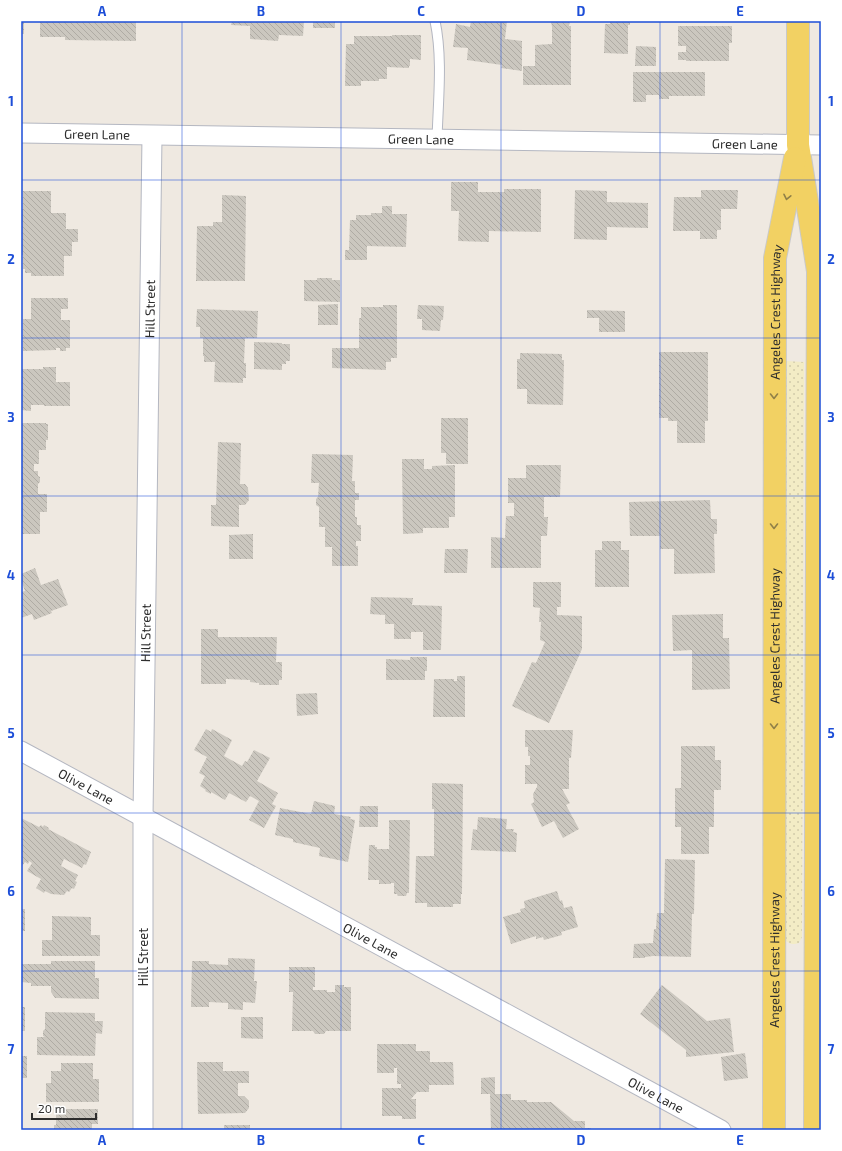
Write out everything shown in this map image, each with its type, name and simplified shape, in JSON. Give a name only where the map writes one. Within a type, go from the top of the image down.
[{"type":"main road","name":"Angeles Crest Highway","points":[[798,21],[798,145],[818,271],[818,1022],[815,1130]]},
{"type":"main road","name":"Angeles Crest Highway","points":[[774,1130],[775,258],[798,145]]},
{"type":"street","name":"Green Lane","points":[[21,134],[821,145]]},
{"type":"street","name":"Hill Street","points":[[143,1130],[143,818],[152,136]]},
{"type":"street","name":"Olive Lane","points":[[21,751],[721,1130]]},
{"type":"lane","points":[[435,21],[438,37],[439,57],[437,140]]},
{"type":"sand","points":[[786,361],[804,362],[802,937],[799,943],[794,944],[789,943],[784,939]]},
{"type":"building","points":[[21,21],[24,21],[24,34],[21,34]]},
{"type":"building","points":[[40,21],[136,21],[136,41],[65,40],[65,37],[40,37]]},
{"type":"building","points":[[232,21],[304,21],[303,36],[279,35],[278,41],[250,39],[250,26],[231,25]]},
{"type":"building","points":[[313,21],[335,21],[335,28],[313,28]]},
{"type":"building","points":[[471,21],[507,21],[505,39],[522,41],[522,71],[501,68],[502,65],[467,60],[468,48],[453,47],[456,24],[470,27]]},
{"type":"building","points":[[551,21],[570,21],[571,85],[523,85],[523,66],[535,66],[535,45],[552,44]]},
{"type":"building","points":[[610,21],[630,21],[630,25],[628,25],[628,54],[604,53],[605,24],[610,24]]},
{"type":"building","points":[[678,26],[732,26],[732,43],[729,43],[729,61],[678,60],[678,52],[686,52],[686,46],[678,46]]},
{"type":"building","points":[[421,35],[421,60],[410,59],[409,68],[387,67],[387,79],[379,79],[379,81],[361,81],[361,86],[345,86],[346,44],[354,44],[354,36]]},
{"type":"building","points":[[636,46],[656,47],[656,66],[635,66]]},
{"type":"building","points":[[633,72],[705,72],[705,96],[669,96],[669,99],[659,99],[659,95],[646,95],[646,102],[633,102]]},
{"type":"building","points":[[451,182],[478,182],[478,192],[504,192],[504,189],[541,189],[541,232],[489,231],[489,242],[458,241],[459,211],[451,211]]},
{"type":"building","points":[[575,190],[607,191],[607,202],[648,203],[648,228],[607,227],[607,240],[574,239]]},
{"type":"building","points":[[701,190],[738,190],[737,209],[721,209],[721,230],[717,230],[717,239],[700,239],[700,231],[673,231],[674,197],[701,197]]},
{"type":"building","points":[[23,191],[51,191],[51,213],[66,213],[66,229],[78,229],[78,242],[72,242],[72,256],[64,256],[64,276],[31,276],[31,273],[25,273],[25,269],[23,269],[23,255],[21,255],[21,209],[23,209]]},
{"type":"building","points":[[222,195],[246,196],[245,281],[196,281],[197,226],[213,226],[213,222],[222,222]]},
{"type":"building","points":[[382,206],[392,206],[392,214],[407,214],[406,247],[367,246],[367,260],[345,260],[345,250],[349,250],[350,220],[356,220],[356,215],[382,213]]},
{"type":"building","points":[[317,278],[332,278],[332,280],[340,280],[340,302],[304,301],[304,280],[317,280]]},
{"type":"building","points":[[31,298],[68,298],[68,309],[61,309],[61,320],[70,320],[70,348],[66,348],[66,351],[60,351],[60,348],[56,348],[56,350],[23,351],[23,319],[31,319]]},
{"type":"building","points":[[338,304],[338,325],[318,325],[318,305]]},
{"type":"building","points":[[383,305],[397,305],[397,358],[391,358],[391,362],[386,362],[386,370],[332,368],[332,348],[359,348],[359,318],[361,318],[361,307],[383,307]]},
{"type":"building","points":[[418,305],[444,306],[443,320],[441,320],[440,331],[422,330],[422,319],[417,319]]},
{"type":"building","points":[[197,309],[258,311],[257,338],[245,338],[244,363],[246,363],[246,378],[243,378],[243,383],[214,382],[215,362],[204,362],[203,338],[200,338],[200,327],[196,327]]},
{"type":"building","points":[[587,310],[625,311],[625,332],[599,332],[599,318],[587,318]]},
{"type":"building","points":[[254,342],[290,344],[290,361],[286,361],[286,364],[282,364],[282,370],[254,369]]},
{"type":"building","points":[[659,352],[708,352],[708,421],[705,421],[705,443],[677,443],[677,421],[668,421],[668,418],[659,418]]},
{"type":"building","points":[[520,353],[562,354],[562,360],[564,360],[563,405],[527,404],[527,389],[517,389],[517,359],[520,359]]},
{"type":"building","points":[[43,367],[56,367],[56,382],[70,382],[70,406],[31,405],[31,411],[21,410],[21,369],[43,369]]},
{"type":"building","points":[[441,418],[468,418],[468,464],[446,464],[446,453],[441,453]]},
{"type":"building","points":[[21,423],[48,424],[48,440],[46,440],[46,450],[39,450],[39,464],[34,464],[34,471],[38,471],[38,476],[40,477],[38,494],[47,494],[47,512],[40,512],[40,534],[21,534]]},
{"type":"building","points":[[218,442],[241,443],[240,484],[245,484],[248,488],[249,500],[245,505],[239,505],[239,527],[211,526],[211,505],[216,505]]},
{"type":"building","points":[[312,454],[353,455],[352,481],[355,481],[355,493],[359,493],[359,500],[355,500],[355,517],[357,517],[357,525],[361,525],[361,541],[356,541],[356,546],[358,546],[358,566],[332,566],[332,547],[325,547],[325,527],[319,527],[319,507],[316,505],[316,499],[318,497],[319,483],[311,483]]},
{"type":"building","points":[[402,459],[424,459],[424,469],[432,469],[432,466],[455,465],[455,517],[449,517],[449,528],[423,528],[423,533],[403,534]]},
{"type":"building","points":[[526,465],[561,465],[560,497],[544,497],[544,517],[548,517],[547,536],[541,536],[541,568],[491,568],[491,537],[505,538],[506,516],[514,516],[514,503],[508,503],[508,478],[526,478]]},
{"type":"building","points":[[710,500],[711,519],[717,519],[717,534],[714,534],[715,573],[674,574],[674,549],[660,549],[660,536],[630,536],[629,502]]},
{"type":"building","points":[[253,534],[253,559],[229,559],[229,535]]},
{"type":"building","points":[[602,541],[621,541],[621,550],[629,550],[629,587],[595,587],[595,550],[602,550]]},
{"type":"building","points":[[445,549],[468,549],[467,573],[444,573]]},
{"type":"building","points":[[35,568],[41,585],[58,579],[68,605],[51,611],[52,613],[34,620],[32,614],[21,618],[21,592],[25,591],[21,580],[21,574]]},
{"type":"building","points":[[533,582],[561,582],[561,607],[557,607],[557,615],[582,616],[582,649],[549,723],[512,706],[532,662],[536,663],[545,642],[540,640],[540,608],[533,607]]},
{"type":"building","points":[[371,597],[413,598],[412,605],[442,606],[441,650],[423,650],[423,632],[411,632],[411,639],[394,639],[394,624],[385,624],[385,615],[370,614]]},
{"type":"building","points":[[723,614],[723,638],[729,638],[730,689],[692,690],[692,650],[673,651],[672,615]]},
{"type":"building","points":[[201,629],[218,629],[218,637],[277,637],[276,662],[282,662],[282,680],[279,680],[279,685],[259,685],[259,683],[250,682],[250,680],[226,679],[226,684],[201,684]]},
{"type":"building","points":[[410,657],[427,657],[427,671],[425,671],[425,680],[386,680],[386,659],[410,660]]},
{"type":"building","points":[[457,676],[465,676],[465,717],[433,717],[434,679],[454,679],[454,681],[457,681]]},
{"type":"building","points":[[317,693],[318,714],[297,716],[296,694]]},
{"type":"building","points":[[206,729],[211,732],[212,729],[232,740],[224,756],[242,766],[245,761],[247,762],[254,750],[270,758],[257,781],[278,793],[272,804],[276,806],[264,828],[249,820],[259,801],[250,796],[246,802],[229,793],[225,800],[211,792],[211,794],[205,791],[206,790],[200,786],[205,776],[199,773],[207,757],[194,750]]},
{"type":"building","points":[[525,730],[573,730],[571,758],[569,758],[569,789],[562,789],[570,803],[566,805],[579,829],[563,838],[554,821],[542,827],[531,804],[534,802],[533,794],[537,784],[525,784],[525,765],[530,765],[530,756],[528,756],[528,747],[525,747]]},
{"type":"building","points":[[681,746],[715,746],[715,760],[721,760],[721,790],[714,790],[714,827],[709,827],[709,854],[681,854],[681,827],[675,827],[675,788],[681,788]]},
{"type":"building","points":[[432,783],[463,784],[462,894],[461,904],[453,904],[453,907],[427,907],[427,903],[415,903],[416,856],[434,856],[434,809],[432,809]]},
{"type":"building","points":[[314,801],[335,806],[334,814],[351,817],[350,819],[355,820],[348,862],[319,856],[320,848],[293,842],[293,839],[275,835],[280,808],[311,814]]},
{"type":"building","points":[[360,806],[378,806],[378,827],[359,827]]},
{"type":"building","points":[[478,817],[507,819],[506,829],[514,829],[513,832],[517,833],[516,852],[471,850],[473,829],[477,830]]},
{"type":"building","points":[[21,818],[39,827],[41,825],[43,827],[44,825],[49,828],[48,829],[91,852],[86,865],[84,864],[82,868],[64,859],[61,866],[78,875],[75,881],[77,882],[74,889],[72,888],[69,892],[67,891],[64,895],[51,894],[45,891],[44,893],[36,888],[41,879],[27,871],[32,863],[29,861],[28,864],[25,862],[21,866]]},
{"type":"building","points":[[389,820],[410,820],[409,893],[407,893],[406,896],[398,896],[397,894],[394,894],[394,883],[379,884],[379,880],[368,880],[369,845],[375,845],[377,849],[389,849]]},
{"type":"building","points":[[665,859],[695,860],[694,914],[692,914],[691,957],[653,956],[633,958],[634,944],[653,943],[657,913],[664,913]]},
{"type":"building","points":[[557,891],[564,908],[572,906],[578,927],[561,932],[562,935],[544,940],[543,937],[536,939],[536,936],[511,944],[503,917],[521,912],[520,909],[525,908],[524,901]]},
{"type":"building","points":[[21,909],[25,909],[25,931],[21,931]]},
{"type":"building","points":[[52,916],[91,917],[91,935],[100,935],[100,956],[42,956],[42,940],[52,940]]},
{"type":"building","points":[[228,958],[255,959],[254,981],[257,981],[255,1003],[243,1002],[243,1010],[228,1009],[228,1003],[209,1002],[209,1007],[191,1007],[192,961],[209,961],[209,964],[228,965]]},
{"type":"building","points":[[51,961],[95,961],[95,978],[99,978],[99,999],[55,998],[51,992],[51,986],[31,986],[31,983],[21,982],[21,964],[51,964]]},
{"type":"building","points":[[289,967],[315,967],[315,987],[313,987],[313,990],[327,990],[327,992],[335,992],[335,985],[351,987],[351,1031],[326,1031],[324,1034],[315,1034],[313,1031],[292,1031],[293,992],[289,992]]},
{"type":"building","points":[[662,985],[707,1021],[730,1018],[734,1052],[686,1057],[686,1050],[640,1014]]},
{"type":"building","points":[[21,1007],[25,1007],[25,1031],[21,1031]]},
{"type":"building","points":[[45,1012],[95,1013],[95,1021],[103,1021],[102,1034],[96,1033],[95,1056],[37,1055],[37,1037],[45,1037],[43,1036],[43,1031],[45,1029]]},
{"type":"building","points":[[241,1017],[263,1017],[263,1039],[241,1038]]},
{"type":"building","points":[[377,1044],[416,1044],[416,1051],[430,1051],[430,1062],[453,1062],[454,1085],[429,1085],[429,1092],[417,1092],[411,1099],[416,1099],[416,1119],[402,1119],[402,1116],[382,1116],[382,1088],[401,1088],[401,1084],[397,1084],[397,1068],[394,1068],[394,1073],[377,1073]]},
{"type":"building","points":[[745,1053],[748,1078],[724,1081],[721,1057]]},
{"type":"building","points":[[21,1056],[27,1056],[27,1078],[21,1078]]},
{"type":"building","points":[[197,1062],[223,1062],[223,1071],[249,1071],[249,1083],[238,1083],[238,1096],[244,1096],[249,1101],[249,1108],[245,1113],[198,1114]]},
{"type":"building","points":[[61,1063],[93,1063],[93,1079],[99,1079],[99,1102],[46,1102],[46,1083],[51,1083],[51,1071],[61,1071]]},
{"type":"building","points":[[495,1077],[495,1094],[511,1094],[511,1100],[551,1102],[574,1121],[585,1121],[585,1128],[591,1128],[591,1130],[491,1130],[490,1094],[481,1094],[481,1078]]},
{"type":"building","points":[[56,1109],[98,1109],[98,1124],[92,1124],[92,1130],[54,1130],[54,1125],[56,1125]]},
{"type":"building","points":[[224,1125],[250,1125],[250,1130],[224,1130]]}]
